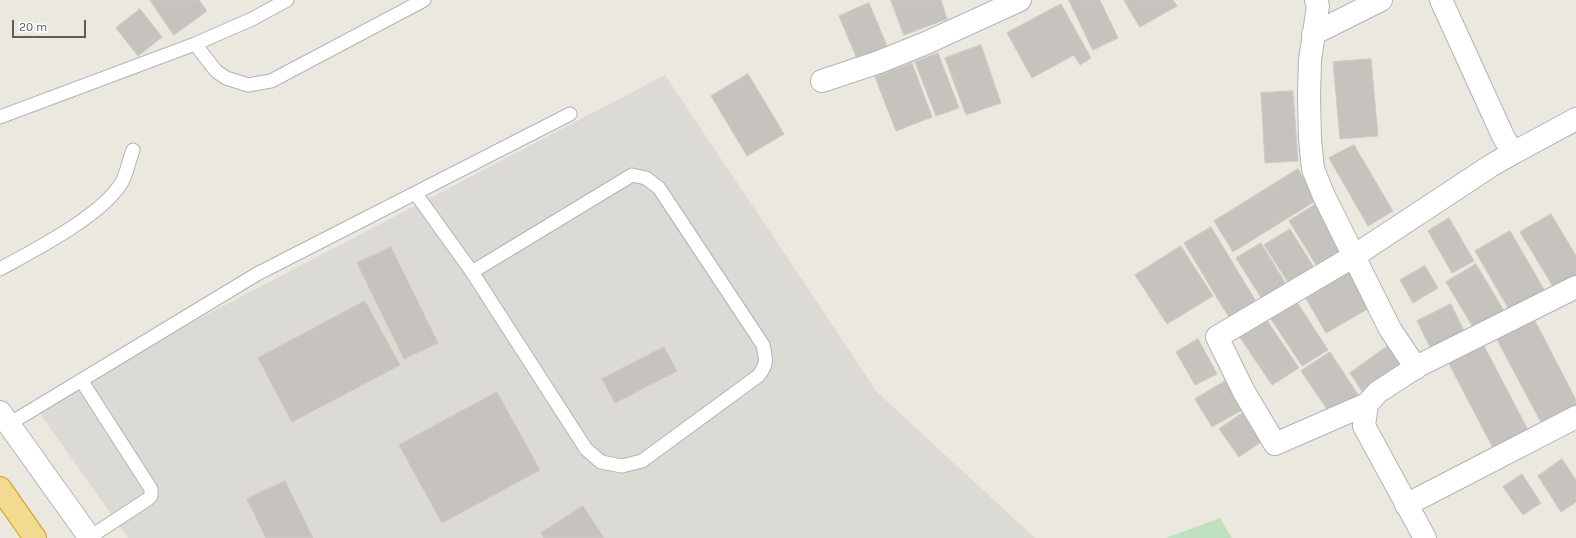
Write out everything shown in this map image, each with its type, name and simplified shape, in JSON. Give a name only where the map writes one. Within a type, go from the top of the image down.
[{"type":"highway","points":[[0,488],[35,538]]},
{"type":"street","points":[[822,81],[879,62],[926,43],[1020,0]]},
{"type":"street","points":[[1316,0],[1318,6],[1310,60],[1309,96],[1310,139],[1313,170],[1324,196],[1390,329],[1416,368]]},
{"type":"street","points":[[1313,34],[1381,0]]},
{"type":"street","points":[[1441,0],[1503,136],[1513,153]]},
{"type":"street","points":[[1576,119],[1492,165],[1354,256],[1216,337],[1244,392],[1275,444],[1367,404],[1378,392],[1416,368],[1576,288]]},
{"type":"street","points":[[1367,404],[1364,426],[1425,538]]},
{"type":"street","points":[[1406,505],[1576,417]]},
{"type":"street","points":[[4,418],[90,538]]},
{"type":"lane","points":[[0,116],[195,44],[252,19],[287,0]]},
{"type":"lane","points":[[195,44],[216,71],[226,78],[248,85],[270,81],[424,0]]},
{"type":"lane","points":[[4,418],[81,380],[257,274],[570,114]]},
{"type":"lane","points":[[0,270],[53,240],[110,198],[123,181],[133,150]]},
{"type":"lane","points":[[416,194],[472,272],[586,449],[601,462],[622,466],[642,461],[758,376],[765,368],[766,358],[763,345],[659,188],[646,178],[632,175],[472,272]]},
{"type":"lane","points":[[81,380],[151,490],[151,496],[148,499],[90,538]]},
{"type":"shaded area","points":[[665,75],[877,392],[1035,538],[128,538],[34,405]]},
{"type":"green space","points":[[1220,518],[1232,538],[1166,538]]},
{"type":"building","points":[[150,0],[199,0],[207,11],[174,35]]},
{"type":"building","points":[[891,0],[941,0],[947,19],[904,35]]},
{"type":"building","points":[[1069,0],[1100,0],[1118,38],[1093,50]]},
{"type":"building","points":[[1124,0],[1173,0],[1177,6],[1140,27]]},
{"type":"building","points":[[869,3],[887,46],[857,59],[839,16]]},
{"type":"building","points":[[1061,4],[1091,58],[1080,65],[1074,55],[1032,78],[1007,33]]},
{"type":"building","points":[[140,9],[162,37],[138,56],[116,28]]},
{"type":"building","points":[[981,45],[1001,103],[966,115],[945,58]]},
{"type":"building","points":[[938,53],[959,108],[936,116],[915,62]]},
{"type":"building","points":[[1371,59],[1378,136],[1340,139],[1333,62]]},
{"type":"building","points":[[912,63],[932,117],[896,131],[875,77]]},
{"type":"building","points":[[748,74],[784,134],[747,156],[711,96]]},
{"type":"building","points":[[1293,91],[1298,161],[1265,163],[1261,93]]},
{"type":"building","points":[[1354,145],[1393,211],[1368,226],[1329,158]]},
{"type":"building","points":[[1298,169],[1317,200],[1233,252],[1214,221]]},
{"type":"building","points":[[1316,204],[1347,254],[1320,271],[1289,221]]},
{"type":"building","points":[[1551,214],[1576,256],[1576,278],[1555,290],[1520,232]]},
{"type":"building","points":[[1449,218],[1474,261],[1452,273],[1428,231]]},
{"type":"building","points":[[1211,227],[1260,308],[1233,324],[1184,243]]},
{"type":"building","points":[[1290,229],[1318,274],[1293,290],[1264,245]]},
{"type":"building","points":[[1510,231],[1545,291],[1510,311],[1475,251]]},
{"type":"building","points":[[1261,243],[1289,289],[1265,304],[1236,258]]},
{"type":"building","points":[[1181,246],[1213,296],[1167,324],[1135,275]]},
{"type":"building","points":[[391,247],[438,343],[404,359],[357,263]]},
{"type":"building","points":[[1476,264],[1507,316],[1477,334],[1446,282]]},
{"type":"building","points":[[1425,266],[1438,288],[1413,303],[1400,280]]},
{"type":"building","points":[[1351,269],[1373,306],[1326,333],[1305,297]]},
{"type":"building","points":[[1295,299],[1328,350],[1302,366],[1269,316]]},
{"type":"building","points":[[365,301],[400,365],[292,422],[258,358]]},
{"type":"building","points":[[1451,304],[1467,337],[1433,353],[1417,321]]},
{"type":"building","points":[[1533,317],[1576,400],[1576,409],[1543,426],[1495,336]]},
{"type":"building","points":[[1266,319],[1299,368],[1272,385],[1239,336]]},
{"type":"building","points":[[1198,339],[1217,374],[1195,385],[1176,352]]},
{"type":"building","points":[[1482,342],[1529,432],[1494,450],[1447,360]]},
{"type":"building","points":[[1392,343],[1408,366],[1365,396],[1350,373]]},
{"type":"building","points":[[664,347],[677,371],[615,403],[602,379]]},
{"type":"building","points":[[1330,352],[1361,399],[1333,418],[1301,371]]},
{"type":"building","points":[[1232,377],[1249,406],[1212,427],[1195,399]]},
{"type":"building","points":[[497,392],[540,470],[442,523],[399,445]]},
{"type":"building","points":[[1244,412],[1264,440],[1239,457],[1219,429]]},
{"type":"building","points":[[1562,459],[1576,480],[1576,502],[1561,512],[1538,476]]},
{"type":"building","points":[[1522,474],[1541,503],[1523,515],[1503,487]]},
{"type":"building","points":[[285,481],[313,538],[266,538],[247,499]]},
{"type":"building","points":[[583,506],[604,538],[544,538],[541,533]]}]
